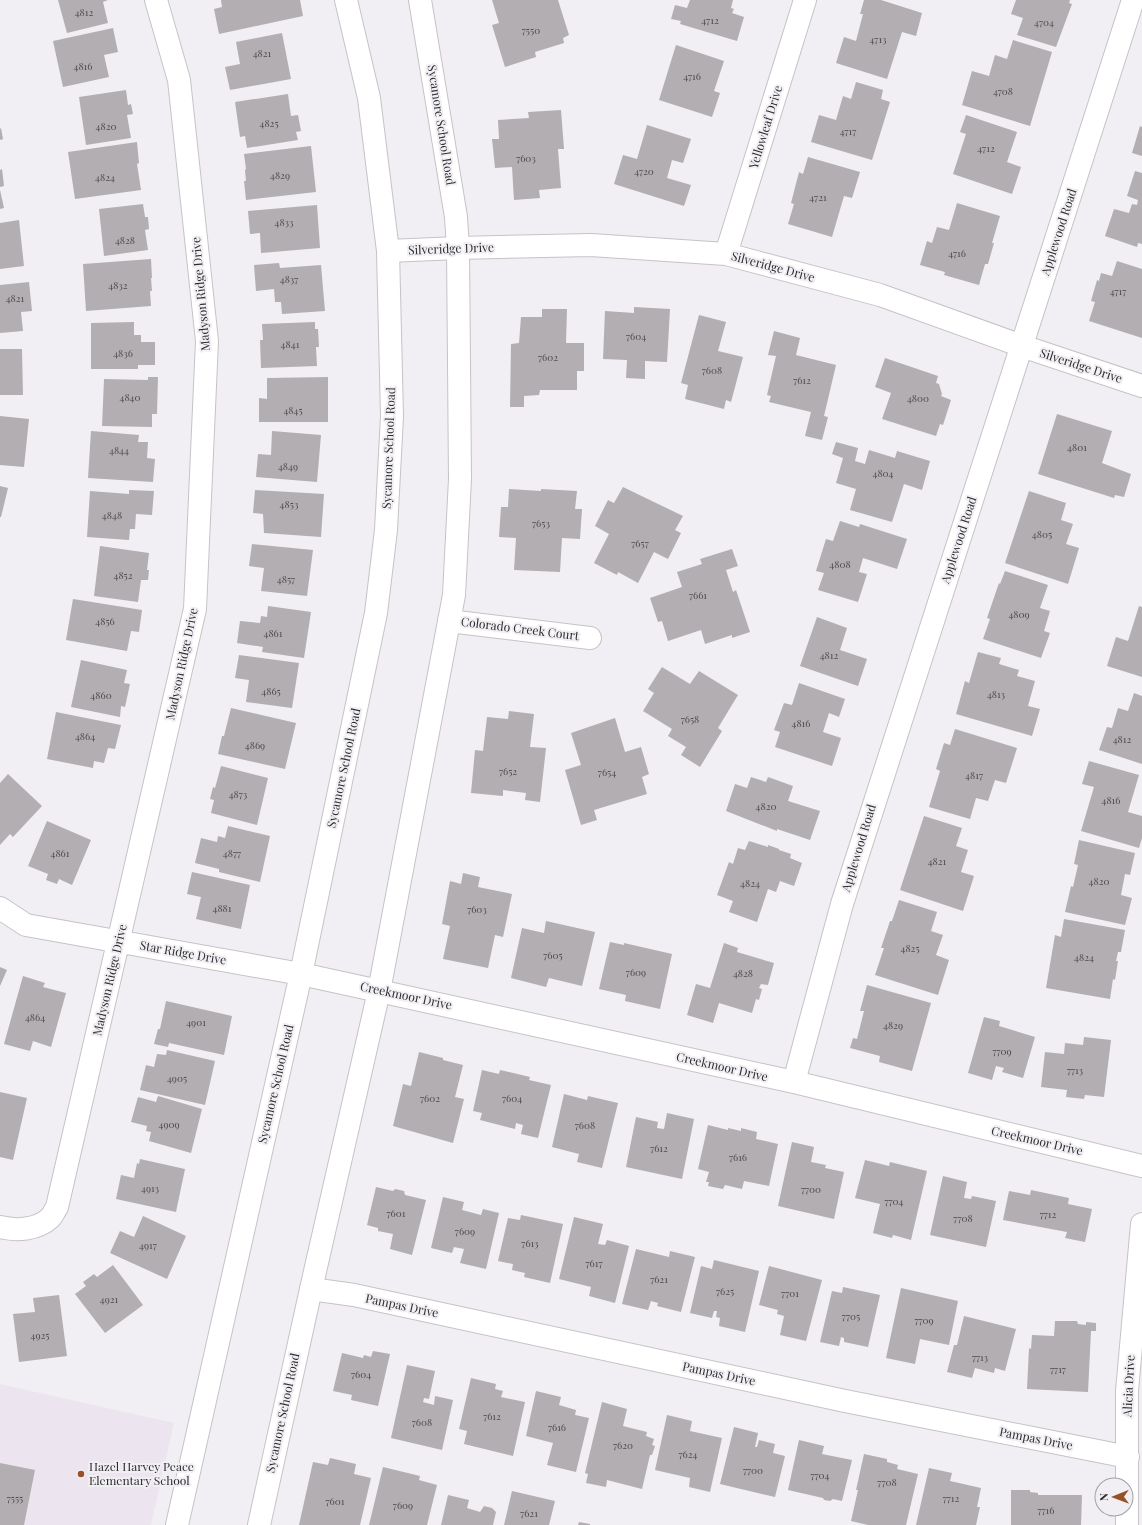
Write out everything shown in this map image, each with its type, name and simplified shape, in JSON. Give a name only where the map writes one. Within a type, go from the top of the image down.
[{"type":"street","name":"Madyson Ridge Drive","points":[[0,1227],[8,1229],[27,1229],[50,1218],[57,1207],[195,609],[207,349],[206,333],[179,80],[156,0]]},
{"type":"street","name":"Sycamore School Road","points":[[177,1525],[301,974],[376,612],[385,537],[392,416],[388,251],[369,98],[346,0]]},
{"type":"street","name":"Sycamore School Road","points":[[259,1525],[311,1289],[380,990],[454,595],[460,479],[458,248],[456,217],[420,0]]},
{"type":"street","name":"Yellowleaf Drive","points":[[726,254],[805,0]]},
{"type":"street","name":"Applewood Road","points":[[794,1082],[842,904],[897,728],[1022,346],[1132,0]]},
{"type":"street","name":"Silveridge Drive","points":[[388,251],[591,245],[726,254],[880,295],[1022,346],[1142,386]]},
{"type":"street","name":"Colorado Creek Court","points":[[449,621],[590,638]]},
{"type":"street","name":"Star Ridge Drive","points":[[0,908],[26,925],[301,974]]},
{"type":"street","name":"Creekmoor Drive","points":[[301,974],[380,990],[794,1082],[1142,1166]]},
{"type":"street","name":"Alicia Drive","points":[[1126,1525],[1128,1458],[1127,1391],[1142,1224]]},
{"type":"street","name":"Pampas Drive","points":[[311,1289],[354,1295],[845,1401],[1128,1458]]},
{"type":"shaded area","name":"Hazel Harvey Peace Elementary School","points":[[0,1384],[174,1423],[151,1525],[0,1525]]},
{"type":"building","points":[[58,0],[108,0],[103,2],[108,23],[67,33]]},
{"type":"building","points":[[221,0],[300,0],[303,16],[219,34],[214,9],[222,7]]},
{"type":"building","points":[[492,0],[558,0],[569,35],[563,38],[564,43],[535,52],[536,57],[505,67],[492,25],[499,23]]},
{"type":"building","points":[[690,0],[733,0],[731,8],[734,9],[732,13],[744,17],[737,41],[680,24],[681,21],[671,19],[675,5],[687,8]]},
{"type":"building","points":[[864,0],[881,0],[922,13],[916,36],[902,32],[887,79],[836,63],[844,37],[856,41],[863,14],[860,14]]},
{"type":"building","points":[[1016,0],[1070,0],[1069,3],[1072,4],[1056,47],[1017,35],[1023,18],[1011,14]]},
{"type":"building","points":[[113,28],[118,52],[104,55],[109,77],[63,87],[53,41]]},
{"type":"building","points":[[282,33],[291,79],[230,90],[225,67],[240,64],[236,42]]},
{"type":"building","points":[[1013,40],[1052,52],[1030,126],[962,105],[972,71],[989,76],[995,55],[1007,59]]},
{"type":"building","points":[[676,45],[724,61],[714,91],[720,93],[712,117],[659,100]]},
{"type":"building","points":[[856,82],[883,90],[881,99],[890,102],[872,160],[811,142],[819,115],[836,120],[843,96],[851,99]]},
{"type":"building","points":[[126,90],[128,105],[131,104],[133,114],[127,115],[131,138],[86,145],[79,97]]},
{"type":"building","points":[[288,94],[291,116],[298,115],[301,131],[296,132],[298,140],[247,148],[245,136],[240,137],[235,102]]},
{"type":"building","points":[[561,110],[564,149],[558,149],[561,188],[539,190],[540,198],[514,200],[512,167],[495,168],[492,139],[499,139],[498,120],[529,118],[528,112]]},
{"type":"building","points":[[966,115],[1017,132],[1007,162],[1021,167],[1012,194],[953,174],[966,134],[960,132]]},
{"type":"building","points":[[647,125],[691,139],[683,163],[672,160],[667,178],[691,185],[684,206],[614,184],[623,155],[637,159]]},
{"type":"building","points":[[1140,126],[1142,127],[1142,156],[1132,153]]},
{"type":"building","points":[[1,128],[3,139],[0,140],[0,129]]},
{"type":"building","points":[[137,142],[139,163],[137,164],[141,190],[75,199],[68,152]]},
{"type":"building","points":[[311,146],[316,192],[246,200],[244,181],[246,181],[246,169],[244,154]]},
{"type":"building","points":[[808,157],[860,172],[852,198],[844,196],[832,237],[788,224],[794,204],[791,203],[799,172],[803,174]]},
{"type":"building","points":[[2,169],[4,186],[0,187],[0,170]]},
{"type":"building","points":[[1135,171],[1142,173],[1142,244],[1138,243],[1137,247],[1105,236],[1114,209],[1129,213],[1132,204],[1137,205],[1138,200],[1127,196]]},
{"type":"building","points":[[0,190],[4,208],[0,209]]},
{"type":"building","points":[[957,203],[1000,216],[992,243],[994,243],[988,264],[985,264],[979,285],[944,275],[945,272],[920,265],[927,241],[932,243],[937,227],[949,230]]},
{"type":"building","points":[[143,204],[145,217],[148,217],[149,229],[145,230],[148,250],[104,256],[99,209]]},
{"type":"building","points":[[317,205],[320,248],[261,253],[260,233],[250,234],[248,211]]},
{"type":"building","points":[[19,220],[24,266],[0,269],[0,223]]},
{"type":"building","points":[[151,259],[151,306],[86,311],[83,264]]},
{"type":"building","points":[[1117,261],[1142,269],[1142,338],[1089,321],[1095,302],[1091,301],[1097,280],[1099,281],[1101,273],[1112,276]]},
{"type":"building","points":[[279,263],[280,268],[321,265],[325,311],[282,314],[281,302],[275,302],[274,289],[256,291],[254,265]]},
{"type":"building","points":[[29,282],[32,311],[21,312],[23,331],[0,333],[0,285]]},
{"type":"building","points":[[634,307],[670,309],[667,362],[645,361],[645,379],[626,378],[627,360],[603,359],[605,311],[634,313]]},
{"type":"building","points":[[542,309],[567,309],[566,343],[584,343],[584,371],[577,371],[577,390],[540,390],[539,395],[524,396],[524,407],[510,407],[511,344],[519,343],[521,317],[542,317]]},
{"type":"building","points":[[699,315],[726,322],[718,351],[743,357],[731,402],[726,400],[724,409],[685,399],[688,385],[681,383]]},
{"type":"building","points":[[134,322],[134,335],[141,335],[141,342],[155,342],[155,365],[138,365],[138,369],[91,369],[91,323]]},
{"type":"building","points":[[315,322],[315,329],[318,329],[319,347],[316,347],[317,366],[261,368],[260,340],[263,340],[262,324]]},
{"type":"building","points":[[774,331],[800,338],[796,355],[836,365],[824,416],[828,417],[822,440],[805,436],[811,412],[769,402],[771,396],[767,395],[776,356],[768,355]]},
{"type":"building","points":[[0,349],[22,349],[23,395],[0,395]]},
{"type":"building","points":[[885,358],[938,376],[936,383],[939,384],[942,394],[941,396],[951,400],[943,425],[940,424],[936,436],[882,419],[891,393],[875,387]]},
{"type":"building","points":[[148,377],[158,377],[157,414],[152,414],[152,427],[102,426],[104,379],[148,380]]},
{"type":"building","points":[[328,377],[328,422],[259,422],[259,398],[267,399],[267,378]]},
{"type":"building","points":[[1057,414],[1112,431],[1102,463],[1131,474],[1124,497],[1115,495],[1114,498],[1038,474]]},
{"type":"building","points":[[0,416],[29,419],[24,467],[0,465]]},
{"type":"building","points":[[91,431],[139,435],[138,442],[148,442],[147,458],[155,459],[153,482],[88,478]]},
{"type":"building","points":[[272,431],[321,435],[317,482],[256,477],[258,454],[271,455]]},
{"type":"building","points":[[836,442],[858,448],[855,461],[865,464],[869,450],[895,458],[897,451],[930,461],[922,490],[904,484],[892,522],[850,510],[856,489],[836,483],[843,458],[832,454]]},
{"type":"building","points":[[0,486],[8,488],[1,517],[0,517]]},
{"type":"building","points":[[623,487],[683,516],[675,530],[681,533],[668,559],[654,552],[638,583],[618,572],[617,575],[594,563],[609,534],[595,526],[608,500],[614,503]]},
{"type":"building","points":[[509,489],[577,491],[575,509],[582,509],[580,539],[562,538],[560,572],[514,570],[516,538],[499,537],[501,507],[508,507]]},
{"type":"building","points":[[129,490],[154,491],[152,515],[136,514],[135,529],[130,529],[129,540],[87,537],[90,491],[129,494]]},
{"type":"building","points":[[255,490],[324,494],[321,537],[264,533],[263,514],[253,513]]},
{"type":"building","points":[[1029,491],[1066,503],[1061,520],[1073,524],[1066,544],[1079,548],[1068,584],[1005,563]]},
{"type":"building","points":[[840,521],[859,527],[860,524],[907,539],[897,569],[863,558],[859,572],[867,574],[858,602],[818,590],[824,573],[816,571],[826,539],[833,541]]},
{"type":"building","points":[[252,544],[313,550],[307,596],[261,591],[264,568],[249,566]]},
{"type":"building","points":[[100,546],[149,553],[147,570],[149,570],[148,580],[141,580],[138,602],[94,596]]},
{"type":"building","points":[[732,549],[738,566],[726,570],[733,592],[736,590],[750,632],[732,638],[732,635],[705,644],[701,630],[668,641],[662,621],[658,622],[650,598],[682,587],[677,572],[702,564],[700,559]]},
{"type":"building","points":[[1005,571],[1048,585],[1040,608],[1050,611],[1044,631],[1050,633],[1041,658],[983,639],[990,619],[987,618],[999,583],[1000,584]]},
{"type":"building","points":[[73,599],[142,610],[139,632],[131,631],[127,651],[66,640]]},
{"type":"building","points":[[268,606],[311,612],[304,658],[262,652],[263,647],[237,643],[240,621],[260,623],[261,616],[267,617]]},
{"type":"building","points":[[1139,606],[1142,607],[1142,677],[1107,666],[1116,637],[1128,641]]},
{"type":"building","points":[[817,617],[847,628],[840,650],[867,659],[858,686],[800,666]]},
{"type":"building","points":[[978,652],[1001,658],[999,664],[1019,670],[1017,676],[1035,681],[1028,706],[1040,709],[1032,736],[956,714],[965,681],[969,683]]},
{"type":"building","points":[[239,655],[299,663],[292,708],[246,702],[249,680],[235,678]]},
{"type":"building","points":[[81,660],[127,670],[124,683],[130,684],[125,707],[121,706],[120,717],[71,707]]},
{"type":"building","points":[[662,667],[690,684],[699,671],[738,695],[718,728],[722,731],[700,767],[681,755],[686,747],[668,736],[672,729],[643,711],[654,693],[648,689]]},
{"type":"building","points":[[799,683],[845,699],[839,717],[829,713],[823,732],[841,738],[832,766],[775,747],[780,732],[774,730],[784,703],[792,705]]},
{"type":"building","points":[[1134,693],[1142,696],[1142,764],[1099,750],[1107,727],[1112,728],[1118,708],[1128,711]]},
{"type":"building","points":[[231,708],[296,723],[285,769],[218,754]]},
{"type":"building","points":[[509,711],[534,714],[530,747],[546,748],[540,802],[525,800],[526,793],[503,790],[503,796],[471,793],[475,750],[483,751],[487,717],[508,719]]},
{"type":"building","points":[[56,712],[121,725],[115,749],[108,748],[104,763],[94,761],[93,768],[47,759]]},
{"type":"building","points":[[615,718],[625,752],[641,747],[649,774],[642,777],[647,794],[594,810],[597,820],[581,825],[565,770],[581,765],[571,733]]},
{"type":"building","points":[[955,729],[1017,748],[1006,783],[995,780],[988,801],[976,798],[970,819],[929,807],[940,771],[936,769],[944,743],[950,745]]},
{"type":"building","points":[[1089,761],[1139,775],[1128,812],[1142,816],[1142,838],[1139,848],[1081,831],[1094,787],[1082,784]]},
{"type":"building","points":[[221,766],[268,778],[257,825],[211,813],[214,800],[210,799],[213,787],[215,788]]},
{"type":"building","points":[[8,774],[42,806],[13,837],[10,834],[0,845],[0,783]]},
{"type":"building","points":[[751,777],[766,782],[768,777],[793,786],[788,801],[820,811],[810,840],[777,829],[777,831],[726,811],[735,784],[747,788]]},
{"type":"building","points":[[924,816],[962,828],[956,846],[968,850],[961,872],[974,876],[963,911],[900,890]]},
{"type":"building","points":[[47,821],[91,840],[72,885],[59,879],[57,884],[46,880],[48,874],[28,866]]},
{"type":"building","points":[[228,826],[270,836],[260,882],[219,872],[219,869],[195,863],[201,838],[217,842],[218,836],[225,838]]},
{"type":"building","points":[[1079,840],[1135,853],[1130,875],[1125,874],[1121,895],[1132,898],[1125,925],[1065,912],[1078,865],[1074,864]]},
{"type":"building","points":[[749,841],[779,849],[791,854],[790,858],[802,863],[794,886],[780,881],[776,892],[768,889],[757,922],[729,912],[733,901],[717,895],[729,862],[733,864],[738,848],[745,850]]},
{"type":"building","points":[[192,872],[250,885],[241,929],[196,919],[201,897],[187,894]]},
{"type":"building","points":[[463,873],[480,877],[478,887],[512,894],[503,937],[495,935],[488,968],[443,959],[450,926],[442,924],[450,881],[461,884]]},
{"type":"building","points":[[899,900],[937,912],[931,931],[943,935],[936,955],[949,960],[938,995],[875,975],[884,948],[881,948]]},
{"type":"building","points":[[1064,919],[1125,930],[1121,952],[1118,952],[1116,961],[1118,961],[1110,999],[1046,988],[1055,935],[1061,937]]},
{"type":"building","points":[[546,921],[595,932],[582,986],[549,978],[546,987],[511,978],[522,928],[544,933]]},
{"type":"building","points":[[610,942],[624,945],[624,943],[672,954],[660,1009],[625,1001],[626,995],[599,989]]},
{"type":"building","points":[[724,943],[738,948],[737,952],[774,963],[768,985],[761,984],[759,988],[762,989],[759,1000],[756,999],[752,1013],[719,1003],[713,1023],[687,1015],[696,984],[710,988]]},
{"type":"building","points":[[0,967],[7,970],[0,986]]},
{"type":"building","points":[[23,976],[45,983],[43,987],[66,993],[51,1047],[33,1041],[30,1051],[4,1044]]},
{"type":"building","points":[[867,985],[931,1003],[912,1071],[879,1062],[880,1056],[850,1048],[853,1038],[857,1039],[864,1011],[860,1011]]},
{"type":"building","points":[[166,1001],[232,1016],[224,1055],[169,1043],[168,1047],[154,1044],[158,1029],[160,1029]]},
{"type":"building","points":[[984,1017],[1000,1021],[999,1026],[1035,1037],[1023,1078],[1002,1072],[1004,1068],[996,1066],[992,1080],[968,1073]]},
{"type":"building","points":[[1084,1037],[1111,1040],[1104,1097],[1085,1095],[1084,1099],[1066,1097],[1067,1090],[1041,1087],[1045,1052],[1064,1054],[1065,1043],[1083,1045]]},
{"type":"building","points":[[167,1050],[215,1061],[205,1105],[140,1090],[146,1065],[154,1067],[157,1054],[166,1055]]},
{"type":"building","points":[[419,1052],[463,1065],[455,1097],[464,1099],[453,1143],[393,1126],[403,1084],[411,1086]]},
{"type":"building","points":[[482,1070],[499,1074],[500,1070],[530,1077],[529,1080],[551,1085],[538,1138],[521,1134],[523,1125],[516,1123],[515,1129],[480,1120],[482,1113],[473,1111]]},
{"type":"building","points":[[0,1092],[27,1098],[13,1160],[0,1157]]},
{"type":"building","points":[[564,1094],[587,1100],[588,1096],[618,1103],[602,1168],[577,1162],[579,1154],[552,1147]]},
{"type":"building","points":[[158,1096],[202,1109],[191,1153],[149,1141],[151,1132],[146,1131],[147,1126],[131,1122],[138,1097],[156,1102]]},
{"type":"building","points":[[667,1113],[694,1119],[682,1179],[626,1167],[636,1117],[658,1122],[657,1128],[664,1129]]},
{"type":"building","points":[[708,1125],[728,1130],[728,1128],[741,1131],[741,1128],[757,1132],[756,1139],[778,1144],[769,1186],[744,1181],[742,1189],[725,1185],[723,1189],[708,1186],[709,1182],[706,1182],[709,1172],[698,1169]]},
{"type":"building","points":[[792,1142],[814,1147],[811,1162],[826,1165],[825,1168],[844,1172],[834,1219],[778,1206]]},
{"type":"building","points":[[140,1159],[185,1169],[176,1212],[116,1199],[121,1175],[134,1178],[137,1163],[139,1164]]},
{"type":"building","points":[[865,1160],[889,1166],[890,1162],[927,1171],[911,1240],[893,1235],[892,1238],[873,1233],[880,1204],[855,1198]]},
{"type":"building","points":[[943,1176],[967,1182],[964,1198],[971,1199],[972,1196],[996,1201],[986,1247],[930,1235]]},
{"type":"building","points":[[376,1187],[393,1191],[395,1189],[404,1191],[405,1195],[426,1200],[412,1255],[390,1249],[393,1234],[378,1231],[378,1228],[367,1225]]},
{"type":"building","points":[[1031,1190],[1069,1198],[1068,1204],[1092,1209],[1085,1242],[1065,1238],[1067,1232],[1003,1220],[1009,1191],[1030,1195]]},
{"type":"building","points":[[443,1197],[464,1202],[462,1210],[481,1215],[483,1209],[499,1213],[486,1269],[460,1263],[464,1249],[454,1247],[452,1253],[431,1248]]},
{"type":"building","points":[[521,1215],[563,1224],[550,1283],[524,1277],[525,1273],[512,1270],[513,1264],[498,1261],[508,1218],[520,1220]]},
{"type":"building","points":[[143,1216],[186,1236],[167,1279],[110,1253],[120,1231],[134,1237]]},
{"type":"building","points":[[574,1217],[603,1224],[598,1244],[605,1245],[607,1240],[629,1246],[615,1303],[589,1296],[591,1287],[559,1279]]},
{"type":"building","points":[[636,1249],[669,1257],[670,1251],[695,1257],[681,1312],[657,1306],[658,1303],[651,1301],[648,1310],[622,1304]]},
{"type":"building","points":[[714,1260],[759,1271],[745,1332],[719,1326],[720,1318],[716,1317],[717,1311],[714,1311],[712,1318],[690,1313],[701,1266],[712,1269]]},
{"type":"building","points":[[113,1265],[143,1305],[105,1333],[75,1294],[86,1286],[83,1282],[94,1274],[97,1277]]},
{"type":"building","points":[[769,1266],[822,1280],[806,1341],[780,1335],[784,1316],[777,1314],[778,1310],[759,1305]]},
{"type":"building","points":[[843,1287],[880,1295],[868,1347],[844,1342],[844,1338],[841,1337],[839,1346],[820,1342],[832,1291],[842,1293]]},
{"type":"building","points":[[901,1288],[958,1301],[949,1345],[920,1339],[915,1364],[886,1358]]},
{"type":"building","points":[[59,1295],[67,1356],[19,1362],[13,1314],[35,1312],[33,1298]]},
{"type":"building","points":[[964,1316],[1016,1329],[1005,1371],[995,1368],[994,1373],[975,1368],[972,1378],[947,1372],[954,1345],[957,1345]]},
{"type":"building","points":[[1055,1321],[1077,1321],[1078,1324],[1086,1325],[1086,1322],[1096,1323],[1096,1331],[1091,1331],[1088,1392],[1027,1389],[1029,1348],[1031,1349],[1032,1335],[1054,1336]]},
{"type":"building","points":[[373,1351],[390,1354],[378,1406],[351,1400],[352,1395],[333,1391],[342,1353],[363,1358],[364,1355],[371,1357]]},
{"type":"building","points":[[407,1365],[435,1371],[429,1399],[424,1398],[423,1402],[434,1405],[435,1396],[453,1400],[442,1450],[391,1438]]},
{"type":"building","points":[[471,1378],[496,1384],[495,1389],[503,1391],[501,1397],[525,1402],[513,1456],[464,1444],[467,1431],[459,1429]]},
{"type":"building","points":[[536,1391],[561,1397],[559,1405],[576,1410],[575,1415],[589,1418],[576,1472],[547,1465],[553,1443],[526,1436]]},
{"type":"building","points":[[602,1402],[627,1409],[623,1426],[647,1432],[646,1436],[654,1439],[652,1445],[655,1446],[652,1455],[650,1455],[642,1489],[607,1480],[606,1487],[586,1483],[588,1474],[585,1473]]},
{"type":"building","points":[[667,1415],[692,1421],[690,1431],[722,1438],[710,1492],[689,1487],[690,1478],[655,1470]]},
{"type":"building","points":[[734,1427],[758,1433],[755,1447],[757,1447],[759,1440],[775,1444],[773,1453],[785,1456],[775,1497],[720,1484]]},
{"type":"building","points":[[799,1440],[824,1446],[822,1454],[852,1460],[842,1501],[833,1499],[830,1501],[824,1500],[823,1498],[788,1490]]},
{"type":"building","points":[[864,1454],[887,1459],[887,1462],[898,1465],[897,1469],[918,1474],[906,1525],[868,1525],[851,1521]]},
{"type":"building","points":[[330,1458],[356,1464],[354,1474],[371,1478],[360,1525],[299,1525],[313,1462],[328,1465]]},
{"type":"building","points":[[0,1463],[35,1470],[24,1525],[0,1525]]},
{"type":"building","points":[[383,1467],[420,1476],[419,1480],[437,1485],[427,1525],[369,1525]]},
{"type":"building","points":[[929,1468],[952,1473],[950,1481],[981,1488],[977,1507],[980,1507],[976,1525],[916,1525]]},
{"type":"building","points":[[1011,1490],[1030,1490],[1030,1492],[1038,1493],[1038,1495],[1082,1495],[1081,1525],[1011,1525]]},
{"type":"building","points":[[512,1491],[555,1501],[549,1525],[504,1525]]},
{"type":"building","points":[[448,1495],[469,1500],[467,1508],[480,1512],[484,1506],[492,1508],[496,1512],[493,1525],[441,1525]]},
{"type":"building","points":[[579,1522],[590,1524],[590,1525],[578,1525]]},
{"type":"place","name":"Hazel Harvey Peace Elementary School","points":[[81,1474]]}]
